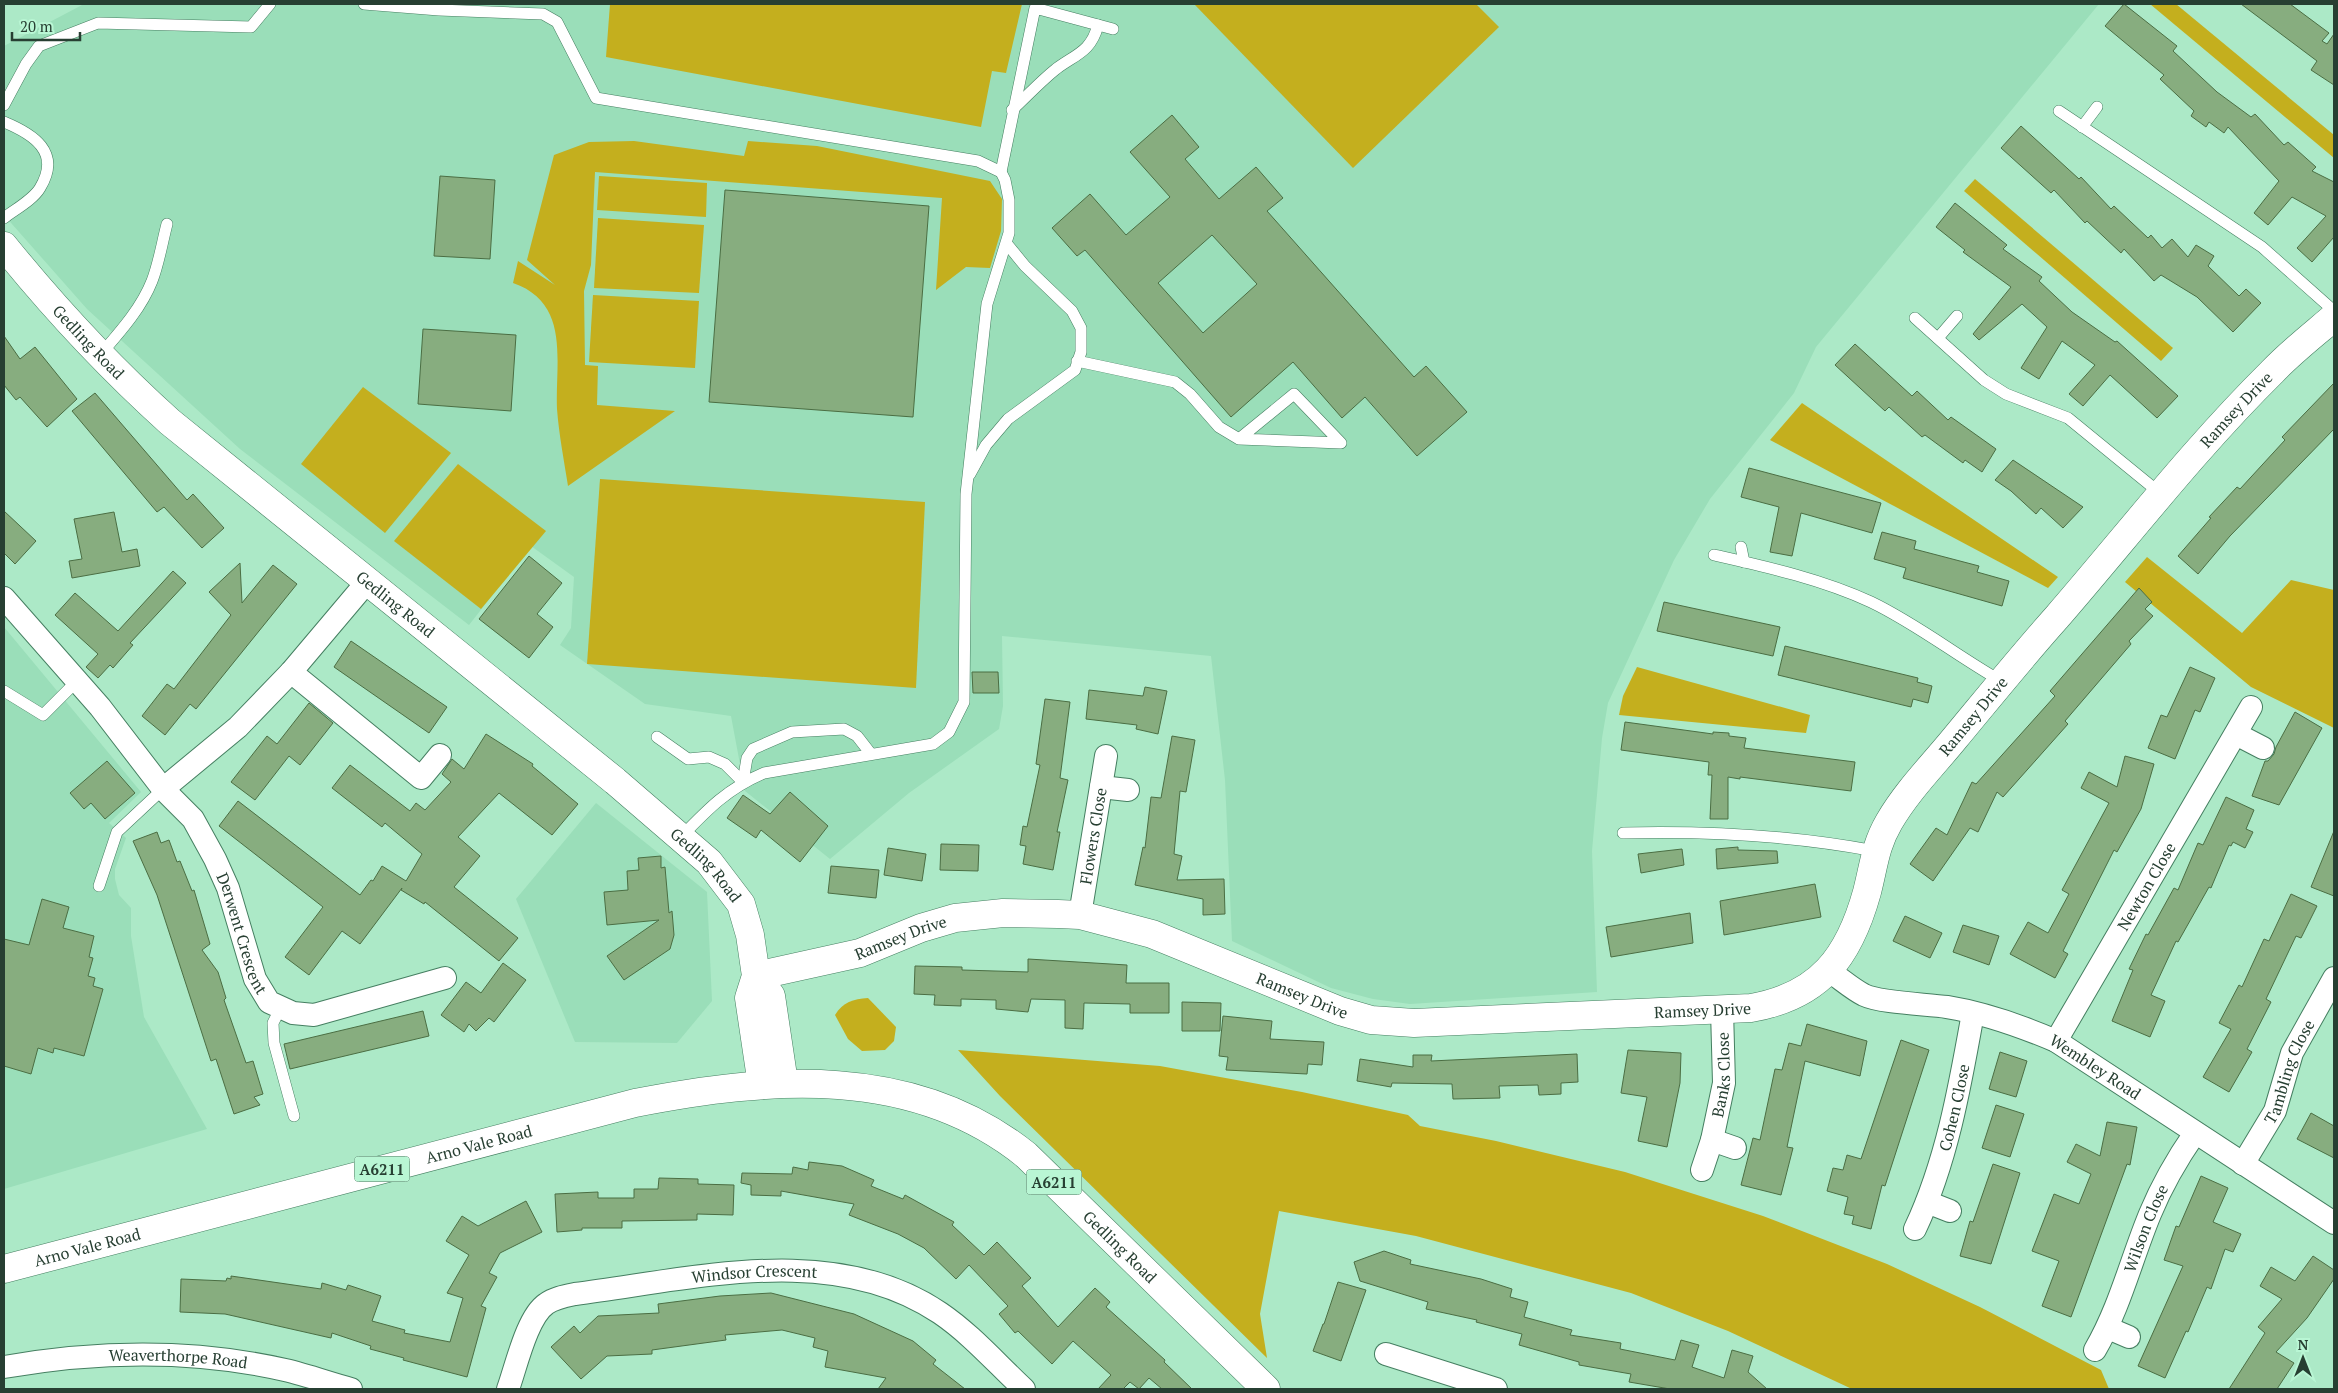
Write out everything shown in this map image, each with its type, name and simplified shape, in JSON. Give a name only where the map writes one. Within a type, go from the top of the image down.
[{"type":"street","name":"Gedling Road","points":[[4,246],[67,321],[170,422],[615,781],[709,862],[741,904],[752,944],[756,976],[749,998],[773,1084],[844,1085],[922,1100],[966,1115],[1000,1134],[1026,1155],[1266,1389]]},
{"type":"street","name":"Ramsey Drive","points":[[756,976],[860,953],[921,928],[955,918],[1003,913],[1080,915],[1152,934],[1340,1012],[1371,1020],[1434,1023],[1722,1010],[1751,1008],[1789,998],[1829,971],[1846,946],[1857,922],[1867,891],[1874,852],[1895,812],[2001,681],[2161,494],[2271,372],[2334,316]]},
{"type":"street","points":[[163,789],[238,727],[292,672],[367,582]]},
{"type":"street","name":"Derwent Crescent","points":[[4,598],[100,708],[163,789],[193,819],[215,859],[237,915],[256,979],[269,1002],[280,1009],[303,1015],[314,1015],[445,978]]},
{"type":"street","points":[[292,672],[421,778],[440,755]]},
{"type":"street","name":"Newton Close","points":[[2056,1041],[2251,708]]},
{"type":"street","points":[[2236,734],[2263,748]]},
{"type":"street","name":"Flowers Close","points":[[1080,915],[1106,756]]},
{"type":"street","points":[[1101,786],[1128,790]]},
{"type":"street","name":"Wembley Road","points":[[1829,971],[1864,995],[1881,1000],[1925,1004],[1973,1013],[2027,1029],[2056,1041],[2334,1223]]},
{"type":"street","name":"Tambling Close","points":[[2243,1164],[2275,1112],[2296,1044],[2334,978]]},
{"type":"street","name":"Banks Close","points":[[1702,1170],[1712,1140],[1725,1072],[1722,1010]]},
{"type":"street","name":"Cohen Close","points":[[1915,1229],[1927,1202],[1956,1103],[1973,1013]]},
{"type":"street","name":"Arno Vale Road","points":[[4,1269],[635,1103],[684,1094],[773,1084]]},
{"type":"street","name":"Wilson Close","points":[[2095,1350],[2108,1328],[2162,1185],[2194,1133]]},
{"type":"street","name":"Banks Close","points":[[1712,1140],[1735,1148]]},
{"type":"street","points":[[1927,1202],[1950,1211]]},
{"type":"street","name":"Windsor Crescent","points":[[508,1389],[535,1316],[546,1303],[553,1300],[570,1295],[726,1274],[795,1271],[829,1272],[866,1279],[897,1290],[927,1305],[960,1328],[1024,1389]]},
{"type":"street","points":[[2108,1328],[2129,1337]]},
{"type":"street","points":[[1386,1354],[1459,1384],[1496,1389]]},
{"type":"street","name":"Weaverthorpe Road","points":[[4,1367],[100,1355],[170,1355],[265,1366],[351,1389]]},
{"type":"lane","points":[[4,105],[26,64],[39,46],[58,37],[98,23],[251,27],[270,4]]},
{"type":"lane","points":[[364,4],[439,10],[543,14],[557,22],[596,98],[978,161],[1001,172]]},
{"type":"lane","points":[[681,837],[719,799],[743,782],[764,774],[933,744],[949,732],[964,702],[966,494],[987,304],[1009,233],[1009,200],[1001,172],[1012,110],[1035,8],[1113,29]]},
{"type":"lane","points":[[1012,110],[1056,69],[1081,54],[1094,39],[1098,25]]},
{"type":"lane","points":[[2082,127],[2097,106]]},
{"type":"lane","points":[[2059,111],[2262,247],[2334,311]]},
{"type":"lane","points":[[4,122],[28,132],[40,143],[47,154],[47,171],[40,189],[4,218]]},
{"type":"lane","points":[[100,355],[124,326],[145,295],[154,274],[167,224]]},
{"type":"lane","points":[[968,477],[986,445],[1008,419],[1075,370],[1081,352],[1081,328],[1072,311],[1025,266],[1007,244]]},
{"type":"lane","points":[[1938,338],[1957,316]]},
{"type":"lane","points":[[1915,318],[1984,380],[2006,394],[2068,418],[2161,494]]},
{"type":"lane","points":[[1077,361],[1175,382],[1190,394],[1219,427],[1239,439],[1341,443],[1294,394],[1239,439]]},
{"type":"lane","points":[[1741,547],[1744,562]]},
{"type":"lane","points":[[1714,554],[1799,575],[1870,602],[1903,619],[2001,681]]},
{"type":"lane","points":[[4,691],[43,715],[77,681]]},
{"type":"lane","points":[[743,782],[747,758],[753,749],[792,732],[844,730],[857,736],[870,754]]},
{"type":"lane","points":[[657,737],[688,759],[709,757],[725,764],[743,782]]},
{"type":"lane","points":[[99,886],[117,832],[163,789]]},
{"type":"lane","points":[[1623,833],[1650,828],[1773,836],[1830,842],[1874,852]]},
{"type":"lane","points":[[280,1009],[273,1023],[274,1043],[294,1116]]},
{"type":"shaded area","points":[[84,4],[2099,4],[1816,347],[1794,393],[1710,499],[1674,560],[1608,703],[1602,738],[1592,851],[1597,992],[1410,1004],[1373,999],[1331,988],[1232,941],[1225,780],[1211,656],[1002,636],[1003,706],[999,729],[909,793],[830,859],[745,791],[731,716],[645,704],[560,645],[571,628],[574,577],[531,546],[469,625],[240,449],[87,309],[4,215],[4,46]]},
{"type":"shaded area","points":[[610,4],[1022,4],[1006,73],[992,71],[981,127],[606,57]]},
{"type":"shaded area","points":[[1194,4],[1476,4],[1499,27],[1353,168]]},
{"type":"shaded area","points":[[2150,4],[2176,4],[2334,135],[2334,158]]},
{"type":"shaded area","points":[[634,141],[744,156],[748,141],[817,146],[990,181],[1002,199],[1001,231],[990,268],[966,267],[936,290],[942,198],[595,172],[591,265],[584,291],[585,365],[598,366],[597,405],[675,411],[568,486],[557,409],[556,336],[552,319],[544,305],[531,292],[513,283],[518,261],[555,285],[527,260],[554,155],[589,142]]},
{"type":"shaded area","points":[[599,176],[707,183],[706,217],[597,210]]},
{"type":"shaded area","points":[[1975,179],[2173,348],[2161,361],[1964,191]]},
{"type":"shaded area","points":[[598,218],[704,225],[699,293],[594,288]]},
{"type":"shaded area","points":[[593,295],[699,301],[695,368],[589,362]]},
{"type":"shaded area","points":[[363,387],[451,453],[385,533],[301,464]]},
{"type":"shaded area","points":[[1802,403],[2058,577],[2048,588],[1770,440]]},
{"type":"shaded area","points":[[458,464],[546,531],[481,609],[394,541]]},
{"type":"shaded area","points":[[600,479],[925,502],[916,688],[587,664]]},
{"type":"shaded area","points":[[2147,557],[2242,633],[2291,580],[2334,590],[2334,728],[2251,687],[2125,582]]},
{"type":"shaded area","points":[[4,627],[141,792],[109,823],[126,838],[115,869],[115,879],[119,895],[131,908],[131,936],[144,1017],[207,1129],[4,1189]]},
{"type":"shaded area","points":[[1637,667],[1810,715],[1806,733],[1619,715],[1623,696]]},
{"type":"shaded area","points":[[596,803],[707,892],[712,1001],[677,1043],[575,1042],[516,899]]},
{"type":"shaded area","points":[[868,998],[896,1027],[894,1041],[885,1050],[862,1051],[848,1039],[835,1015],[841,1007],[849,1002]]},
{"type":"shaded area","points":[[958,1050],[1160,1066],[1302,1092],[1408,1115],[1420,1126],[1496,1141],[1625,1172],[1763,1216],[1887,1264],[1980,1307],[2101,1370],[2109,1389],[1852,1389],[1728,1331],[1631,1293],[1416,1236],[1279,1211],[1260,1314],[1267,1358],[1000,1096]]},
{"type":"building","points":[[2124,4],[2177,46],[2173,51],[2217,92],[2251,117],[2255,114],[2284,145],[2288,142],[2316,167],[2312,171],[2334,182],[2334,237],[2312,262],[2297,248],[2326,216],[2292,197],[2268,225],[2254,213],[2279,181],[2228,127],[2224,133],[2209,122],[2206,127],[2191,116],[2194,111],[2160,79],[2164,75],[2105,26]]},
{"type":"building","points":[[2241,4],[2290,4],[2329,33],[2322,41],[2327,44],[2334,34],[2334,85],[2311,70],[2317,61]]},
{"type":"building","points":[[1172,115],[1199,147],[1185,159],[1219,199],[1256,167],[1283,198],[1267,211],[1414,377],[1426,366],[1467,412],[1417,456],[1365,397],[1342,418],[1293,362],[1231,417],[1085,250],[1077,256],[1052,228],[1090,194],[1126,235],[1170,197],[1130,152]],"holes":[[[1212,235],[1257,284],[1203,333],[1158,283]]]},
{"type":"building","points":[[2021,126],[2079,179],[2081,177],[2111,209],[2114,206],[2148,238],[2151,235],[2162,248],[2172,239],[2188,257],[2196,245],[2214,256],[2208,266],[2239,296],[2246,289],[2261,303],[2233,332],[2197,297],[2161,275],[2154,281],[2124,249],[2121,253],[2087,221],[2085,223],[2054,190],[2051,193],[2001,148]]},
{"type":"building","points":[[440,176],[495,180],[490,259],[434,256]]},
{"type":"building","points":[[725,190],[929,206],[913,417],[709,402]]},
{"type":"building","points":[[1955,203],[2007,245],[2003,249],[2042,277],[2039,281],[2072,312],[2115,342],[2117,341],[2178,396],[2157,418],[2110,375],[2083,406],[2069,394],[2095,365],[2062,341],[2039,379],[2021,368],[2047,327],[2022,304],[1979,340],[1973,334],[2011,287],[1963,252],[1965,250],[1936,227]]},
{"type":"building","points":[[423,329],[516,335],[511,411],[418,404]]},
{"type":"building","points":[[4,336],[20,359],[35,347],[77,399],[47,427],[20,397],[16,400],[4,385]]},
{"type":"building","points":[[1855,344],[1912,396],[1917,391],[1948,420],[1951,417],[1996,449],[1982,472],[1965,460],[1963,463],[1925,435],[1922,437],[1889,407],[1885,411],[1835,365]]},
{"type":"building","points":[[2334,383],[2334,429],[2230,536],[2198,574],[2178,556],[2211,518],[2209,517],[2237,487],[2240,489],[2285,440],[2282,437]]},
{"type":"building","points":[[95,393],[187,500],[193,494],[224,528],[202,548],[164,507],[157,512],[72,411]]},
{"type":"building","points":[[2013,460],[2083,507],[2063,528],[2041,508],[2036,514],[2011,491],[1995,480]]},
{"type":"building","points":[[1749,468],[1881,503],[1872,533],[1801,513],[1792,556],[1770,552],[1779,507],[1741,497]]},
{"type":"building","points":[[4,511],[36,541],[15,564],[4,553]]},
{"type":"building","points":[[114,512],[122,552],[137,549],[140,566],[72,578],[69,561],[82,559],[74,519]]},
{"type":"building","points":[[1882,532],[1916,541],[1914,549],[1979,566],[1977,572],[2009,581],[2002,606],[1903,578],[1906,568],[1874,559]]},
{"type":"building","points":[[529,556],[562,583],[537,614],[553,627],[529,658],[479,619]]},
{"type":"building","points":[[240,563],[242,603],[273,565],[297,584],[196,709],[190,704],[165,735],[142,716],[167,684],[174,689],[231,615],[209,592]]},
{"type":"building","points":[[173,571],[186,583],[130,643],[133,645],[113,668],[110,665],[98,678],[86,667],[98,654],[55,615],[75,593],[118,631]]},
{"type":"building","points":[[2139,588],[2152,602],[2145,609],[2153,616],[2129,641],[2131,644],[2065,721],[2068,724],[2003,797],[1997,792],[1978,832],[1970,828],[1933,881],[1910,864],[1936,828],[1947,835],[1972,782],[1976,784],[2055,696],[2050,691]]},
{"type":"building","points":[[1664,602],[1780,627],[1773,656],[1657,631]]},
{"type":"building","points":[[351,641],[447,707],[429,733],[334,667]]},
{"type":"building","points":[[1785,646],[1918,678],[1917,682],[1932,686],[1928,703],[1913,699],[1911,707],[1778,675]]},
{"type":"building","points":[[2190,667],[2215,678],[2200,712],[2195,710],[2175,759],[2148,748],[2161,715],[2167,717]]},
{"type":"building","points":[[972,672],[998,672],[999,693],[973,693]]},
{"type":"building","points":[[1145,687],[1167,691],[1158,734],[1136,729],[1137,725],[1086,719],[1089,690],[1143,696]]},
{"type":"building","points":[[1045,699],[1070,702],[1060,778],[1068,780],[1057,832],[1060,832],[1053,870],[1023,864],[1026,846],[1020,845],[1023,826],[1027,827],[1040,765],[1036,764]]},
{"type":"building","points":[[309,703],[333,723],[300,765],[289,756],[255,800],[231,782],[267,736],[277,744]]},
{"type":"building","points":[[2295,712],[2322,728],[2279,805],[2252,796],[2265,761],[2268,761],[2274,754]]},
{"type":"building","points":[[1625,722],[1713,734],[1713,732],[1729,733],[1729,736],[1746,738],[1744,748],[1855,762],[1851,791],[1728,777],[1728,819],[1710,819],[1712,775],[1708,775],[1709,762],[1621,750]]},
{"type":"building","points":[[486,734],[533,764],[532,766],[578,804],[552,835],[499,793],[458,837],[480,856],[454,887],[518,938],[499,961],[425,902],[424,904],[401,890],[402,888],[360,944],[342,931],[309,975],[285,957],[323,907],[219,826],[238,801],[360,895],[371,880],[373,881],[382,866],[406,881],[422,854],[385,823],[382,827],[332,788],[350,765],[410,811],[416,803],[425,810],[451,782],[442,774],[452,759],[464,769]]},
{"type":"building","points":[[1172,736],[1195,740],[1186,792],[1180,791],[1174,854],[1182,856],[1177,880],[1224,879],[1225,914],[1203,915],[1203,899],[1135,885],[1143,847],[1145,848],[1151,797],[1161,798]]},
{"type":"building","points":[[2125,756],[2154,764],[2141,809],[2117,852],[2114,850],[2063,951],[2068,954],[2055,978],[2010,954],[2028,922],[2048,933],[2069,894],[2062,890],[2109,803],[2081,788],[2089,772],[2117,787]]},
{"type":"building","points":[[107,761],[135,793],[105,819],[91,803],[84,809],[70,793]]},
{"type":"building","points":[[790,792],[828,826],[800,862],[761,830],[756,838],[727,818],[743,795],[770,814]]},
{"type":"building","points":[[2226,797],[2254,810],[2246,829],[2253,832],[2245,848],[2233,842],[2231,846],[2229,845],[2211,888],[2209,887],[2178,942],[2176,941],[2151,995],[2165,1001],[2150,1037],[2112,1021],[2133,970],[2129,969],[2146,934],[2148,935],[2174,888],[2178,890],[2198,843],[2203,845]]},
{"type":"building","points":[[2334,831],[2334,896],[2311,887]]},
{"type":"building","points":[[157,832],[161,843],[169,840],[177,862],[180,861],[192,891],[194,890],[210,944],[202,950],[218,972],[226,998],[224,1000],[246,1063],[253,1061],[263,1094],[254,1097],[260,1105],[234,1114],[216,1059],[211,1061],[157,895],[133,841]]},
{"type":"building","points":[[941,844],[979,845],[978,871],[940,870]]},
{"type":"building","points":[[1738,847],[1738,850],[1777,851],[1778,863],[1717,869],[1716,849]]},
{"type":"building","points":[[888,848],[926,854],[922,881],[884,875]]},
{"type":"building","points":[[1682,849],[1684,865],[1641,873],[1638,854]]},
{"type":"building","points":[[661,856],[661,868],[665,867],[669,913],[672,911],[674,935],[670,949],[624,980],[607,956],[659,920],[607,925],[604,892],[628,890],[627,871],[639,870],[638,858]]},
{"type":"building","points":[[831,866],[879,870],[876,898],[828,893]]},
{"type":"building","points":[[1815,884],[1821,917],[1724,935],[1720,901]]},
{"type":"building","points":[[2291,894],[2317,906],[2301,938],[2296,936],[2266,999],[2271,1002],[2247,1049],[2252,1052],[2229,1092],[2203,1077],[2231,1029],[2219,1023],[2239,985],[2242,987],[2264,939],[2269,941]]},
{"type":"building","points":[[42,899],[69,907],[63,928],[94,936],[89,957],[93,958],[88,976],[95,978],[93,986],[103,989],[84,1056],[54,1048],[53,1053],[38,1048],[31,1074],[4,1066],[4,939],[29,945]]},
{"type":"building","points":[[1690,913],[1693,943],[1611,957],[1606,927]]},
{"type":"building","points":[[1905,916],[1942,933],[1930,958],[1893,941]]},
{"type":"building","points":[[1963,925],[1999,936],[1989,965],[1953,952]]},
{"type":"building","points":[[1028,959],[1127,965],[1126,983],[1169,983],[1169,1013],[1130,1013],[1130,1004],[1084,1003],[1083,1029],[1065,1028],[1065,1000],[1031,999],[1028,1012],[996,1009],[996,1000],[961,999],[961,1006],[934,1005],[935,995],[914,994],[915,966],[962,967],[962,970],[1028,972]]},
{"type":"building","points":[[503,963],[526,980],[494,1022],[489,1018],[476,1031],[469,1024],[464,1032],[441,1015],[466,982],[481,993]]},
{"type":"building","points":[[1182,1002],[1221,1003],[1220,1031],[1182,1031]]},
{"type":"building","points":[[423,1011],[429,1036],[290,1069],[284,1044]]},
{"type":"building","points":[[1223,1016],[1272,1021],[1270,1039],[1324,1042],[1322,1065],[1308,1064],[1307,1074],[1226,1070],[1228,1057],[1219,1056]]},
{"type":"building","points":[[1807,1024],[1867,1041],[1860,1076],[1805,1061],[1787,1147],[1793,1148],[1781,1195],[1741,1185],[1753,1138],[1760,1140],[1775,1069],[1782,1070],[1789,1043],[1801,1046]]},
{"type":"building","points":[[1901,1040],[1929,1050],[1885,1186],[1882,1185],[1871,1229],[1852,1224],[1854,1216],[1844,1214],[1848,1197],[1827,1191],[1833,1168],[1843,1170],[1847,1155],[1861,1159]]},
{"type":"building","points":[[1628,1050],[1681,1053],[1680,1083],[1667,1147],[1638,1141],[1647,1097],[1621,1093]]},
{"type":"building","points":[[2000,1052],[2027,1061],[2016,1097],[1989,1089]]},
{"type":"building","points":[[1577,1054],[1578,1082],[1561,1083],[1561,1094],[1539,1095],[1538,1085],[1499,1086],[1500,1098],[1453,1099],[1452,1084],[1392,1083],[1391,1087],[1357,1081],[1360,1059],[1413,1067],[1413,1055],[1432,1055],[1431,1061]]},
{"type":"building","points":[[1996,1105],[2024,1114],[2010,1157],[1982,1148]]},
{"type":"building","points":[[2311,1113],[2334,1126],[2334,1158],[2297,1139]]},
{"type":"building","points":[[2107,1122],[2137,1127],[2130,1165],[2127,1164],[2071,1317],[2042,1306],[2059,1261],[2032,1251],[2054,1194],[2079,1204],[2091,1174],[2067,1162],[2076,1144],[2100,1156]]},
{"type":"building","points":[[809,1162],[842,1166],[874,1180],[871,1186],[903,1199],[905,1195],[954,1222],[952,1225],[984,1255],[997,1242],[1031,1278],[1022,1286],[1058,1327],[1095,1288],[1110,1302],[1106,1307],[1165,1360],[1164,1362],[1192,1389],[1162,1389],[1149,1378],[1139,1389],[1130,1382],[1123,1389],[1098,1389],[1111,1375],[1073,1341],[1052,1364],[1018,1331],[1015,1333],[999,1314],[1008,1306],[969,1265],[956,1279],[924,1248],[898,1234],[849,1215],[854,1204],[781,1191],[781,1196],[751,1195],[751,1185],[741,1183],[742,1173],[792,1174],[793,1167],[808,1170]]},
{"type":"building","points":[[1993,1164],[2020,1173],[1991,1264],[1960,1256],[1970,1221],[1973,1222]]},
{"type":"building","points":[[2201,1176],[2228,1188],[2213,1222],[2241,1234],[2233,1252],[2225,1249],[2211,1289],[2207,1287],[2188,1332],[2186,1331],[2165,1378],[2138,1366],[2183,1266],[2164,1260],[2176,1226],[2179,1227]]},
{"type":"building","points":[[659,1178],[698,1179],[698,1184],[734,1185],[733,1215],[697,1214],[697,1220],[622,1221],[622,1228],[582,1228],[582,1230],[557,1232],[555,1194],[598,1192],[598,1198],[634,1198],[634,1189],[658,1189]]},
{"type":"building","points":[[526,1201],[542,1232],[500,1253],[489,1273],[497,1277],[481,1306],[486,1308],[467,1377],[403,1360],[404,1358],[370,1349],[371,1346],[332,1333],[331,1338],[225,1314],[180,1312],[181,1279],[226,1281],[227,1278],[231,1279],[231,1276],[321,1289],[322,1283],[346,1290],[348,1285],[381,1296],[372,1321],[405,1330],[404,1333],[450,1342],[463,1298],[447,1293],[469,1255],[446,1241],[462,1216],[478,1226]]},
{"type":"building","points":[[1384,1251],[1411,1260],[1410,1264],[1481,1279],[1512,1289],[1510,1297],[1528,1302],[1524,1317],[1572,1330],[1570,1335],[1621,1343],[1620,1349],[1675,1360],[1681,1340],[1699,1345],[1692,1367],[1724,1378],[1732,1350],[1753,1356],[1748,1372],[1767,1389],[1670,1389],[1629,1382],[1631,1374],[1579,1365],[1579,1362],[1519,1345],[1522,1334],[1476,1322],[1477,1320],[1426,1309],[1428,1302],[1360,1281],[1354,1262]]},
{"type":"building","points":[[2313,1256],[2334,1270],[2334,1279],[2307,1318],[2276,1352],[2294,1363],[2277,1389],[2229,1389],[2265,1333],[2258,1327],[2282,1299],[2260,1286],[2271,1267],[2295,1281]]},
{"type":"building","points":[[1338,1282],[1366,1290],[1341,1361],[1313,1351]]},
{"type":"building","points":[[771,1293],[854,1314],[913,1341],[936,1360],[933,1364],[965,1389],[878,1389],[886,1378],[825,1367],[828,1351],[813,1347],[815,1338],[782,1330],[725,1335],[726,1340],[652,1350],[652,1354],[607,1356],[581,1379],[551,1347],[574,1326],[580,1333],[598,1316],[659,1313],[658,1304],[720,1296]]}]
